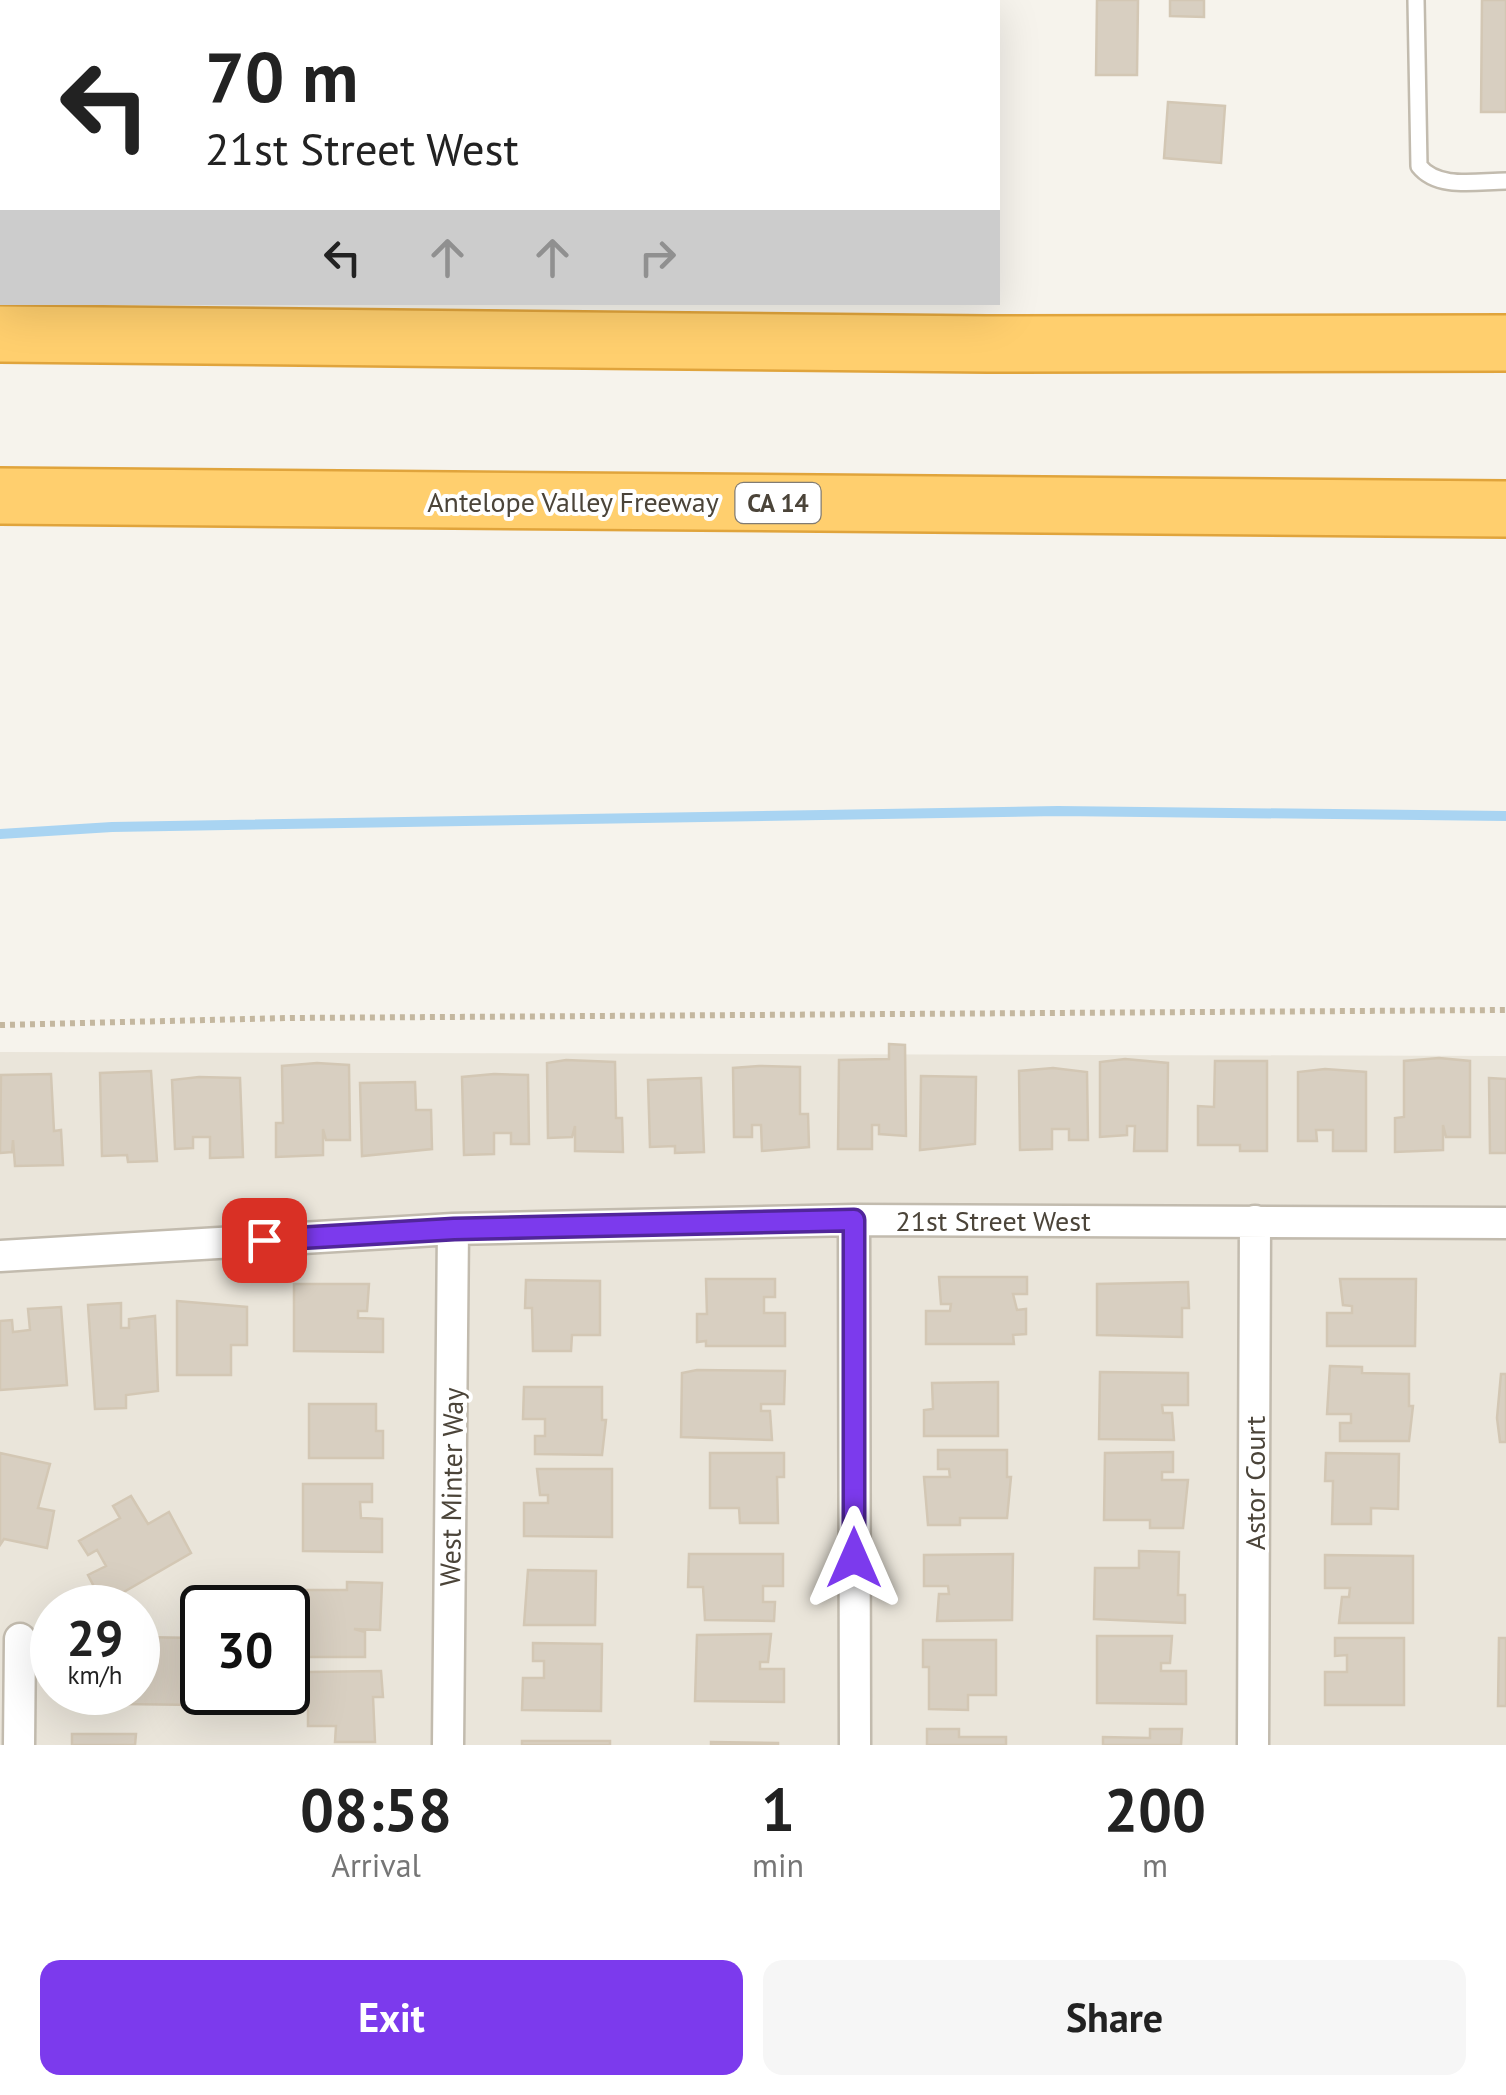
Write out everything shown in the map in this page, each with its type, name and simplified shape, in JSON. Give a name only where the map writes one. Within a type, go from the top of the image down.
[{"type":"highway","points":[[0,334],[987,344],[1506,343]]},
{"type":"highway","name":"Antelope Valley Freeway","points":[[0,496],[1506,509]]},
{"type":"street","name":"21st Street West","points":[[0,1256],[454,1229],[854,1220],[1506,1222]]},
{"type":"street","points":[[854,1220],[854,1745]]},
{"type":"street","name":"Astor Court","points":[[1253,1745],[1255,1221]]},
{"type":"street","name":"West Minter Way","points":[[448,1745],[454,1229]]},
{"type":"street","points":[[19,1745],[20,1639]]},
{"type":"lane","points":[[1416,0],[1419,166],[1428,177],[1441,181],[1506,181]]},
{"type":"path","points":[[0,1025],[447,1016],[1506,1010]]},
{"type":"shaded area","points":[[0,1052],[1506,1056],[1506,1745],[0,1745]]},
{"type":"building","points":[[1097,0],[1138,0],[1137,75],[1096,75]]},
{"type":"building","points":[[1170,0],[1204,0],[1204,17],[1170,16]]},
{"type":"building","points":[[1482,0],[1506,0],[1506,112],[1481,112]]},
{"type":"building","points":[[1168,102],[1225,106],[1221,163],[1164,158]]},
{"type":"building","points":[[889,1044],[905,1045],[906,1136],[879,1134],[879,1125],[872,1125],[872,1149],[838,1149],[839,1060],[889,1059]]},
{"type":"building","points":[[1125,1059],[1168,1063],[1167,1151],[1134,1151],[1135,1126],[1127,1126],[1127,1135],[1100,1137],[1100,1062]]},
{"type":"building","points":[[1215,1061],[1267,1061],[1267,1151],[1240,1151],[1240,1145],[1198,1145],[1198,1106],[1214,1107]]},
{"type":"building","points":[[1404,1061],[1470,1061],[1470,1137],[1446,1137],[1443,1125],[1443,1150],[1395,1152],[1395,1118],[1404,1117]]},
{"type":"building","points":[[615,1062],[616,1118],[622,1118],[623,1152],[575,1151],[575,1126],[572,1137],[548,1138],[547,1063]]},
{"type":"building","points":[[349,1065],[350,1140],[326,1140],[323,1129],[323,1155],[276,1157],[276,1123],[283,1123],[282,1066]]},
{"type":"building","points":[[800,1067],[800,1114],[808,1114],[809,1147],[762,1151],[761,1125],[752,1125],[752,1137],[734,1137],[733,1068]]},
{"type":"building","points":[[1053,1068],[1087,1072],[1088,1140],[1069,1140],[1069,1129],[1052,1129],[1052,1149],[1020,1150],[1019,1071]]},
{"type":"building","points":[[151,1071],[157,1161],[128,1162],[127,1155],[102,1156],[100,1073]]},
{"type":"building","points":[[1298,1072],[1366,1072],[1366,1151],[1333,1151],[1333,1130],[1316,1130],[1317,1141],[1298,1141]]},
{"type":"building","points":[[51,1074],[54,1131],[61,1130],[63,1165],[15,1166],[13,1140],[12,1152],[0,1153],[1,1075]]},
{"type":"building","points":[[528,1075],[529,1144],[511,1144],[511,1133],[494,1133],[494,1154],[464,1155],[462,1077]]},
{"type":"building","points":[[921,1076],[976,1077],[975,1144],[920,1150]]},
{"type":"building","points":[[240,1078],[243,1157],[210,1158],[210,1137],[193,1137],[193,1148],[175,1149],[172,1080]]},
{"type":"building","points":[[701,1078],[704,1152],[675,1153],[675,1146],[650,1147],[648,1080]]},
{"type":"building","points":[[1489,1078],[1506,1079],[1506,1153],[1490,1153]]},
{"type":"building","points":[[415,1082],[416,1110],[431,1110],[432,1149],[362,1156],[360,1083]]},
{"type":"building","points":[[939,1277],[1027,1277],[1027,1294],[1013,1294],[1017,1310],[1026,1309],[1026,1334],[1013,1335],[1014,1344],[926,1344],[926,1311],[950,1311],[951,1304],[941,1304]]},
{"type":"building","points":[[706,1279],[775,1279],[775,1297],[764,1297],[764,1313],[785,1313],[785,1346],[706,1346],[706,1341],[697,1342],[697,1314],[707,1314]]},
{"type":"building","points":[[1340,1279],[1416,1279],[1415,1346],[1327,1346],[1327,1313],[1352,1313],[1352,1306],[1343,1305]]},
{"type":"building","points":[[526,1280],[600,1281],[600,1335],[572,1335],[571,1351],[533,1351],[532,1308],[525,1308]]},
{"type":"building","points":[[1188,1282],[1189,1308],[1182,1308],[1182,1337],[1097,1335],[1097,1284]]},
{"type":"building","points":[[294,1284],[369,1284],[367,1311],[358,1311],[358,1318],[383,1319],[383,1352],[294,1351]]},
{"type":"building","points":[[177,1301],[247,1307],[247,1345],[231,1345],[231,1375],[177,1375]]},
{"type":"building","points":[[121,1303],[121,1328],[129,1328],[129,1319],[155,1316],[158,1391],[126,1395],[126,1408],[95,1409],[88,1305]]},
{"type":"building","points":[[61,1307],[67,1385],[0,1390],[0,1321],[12,1320],[13,1332],[30,1330],[28,1309]]},
{"type":"building","points":[[1330,1366],[1362,1367],[1362,1373],[1409,1374],[1409,1406],[1413,1406],[1409,1441],[1340,1441],[1340,1423],[1351,1423],[1351,1414],[1327,1414]]},
{"type":"building","points":[[785,1371],[784,1404],[761,1404],[761,1411],[770,1411],[772,1440],[681,1437],[682,1373]]},
{"type":"building","points":[[1100,1372],[1188,1373],[1188,1405],[1162,1405],[1163,1413],[1172,1413],[1174,1440],[1099,1439]]},
{"type":"building","points":[[1501,1374],[1506,1374],[1506,1442],[1500,1442],[1497,1418]]},
{"type":"building","points":[[998,1382],[998,1436],[924,1436],[924,1410],[933,1409],[932,1383]]},
{"type":"building","points":[[524,1387],[602,1387],[602,1420],[606,1420],[602,1455],[535,1454],[535,1436],[545,1436],[545,1419],[523,1419]]},
{"type":"building","points":[[309,1404],[376,1404],[376,1431],[383,1431],[383,1458],[309,1458]]},
{"type":"building","points":[[938,1450],[1007,1450],[1007,1477],[1011,1477],[1007,1518],[960,1518],[960,1525],[928,1525],[924,1477],[950,1477],[949,1469],[938,1469]]},
{"type":"building","points":[[1173,1452],[1173,1472],[1162,1472],[1162,1480],[1188,1480],[1183,1528],[1150,1528],[1150,1520],[1104,1520],[1105,1453]]},
{"type":"building","points":[[0,1453],[50,1464],[38,1508],[54,1511],[47,1548],[4,1539],[0,1545]]},
{"type":"building","points":[[710,1453],[784,1453],[784,1477],[777,1477],[778,1523],[740,1523],[739,1508],[710,1508]]},
{"type":"building","points":[[1326,1453],[1399,1454],[1398,1509],[1371,1508],[1371,1524],[1332,1524],[1333,1481],[1325,1481]]},
{"type":"building","points":[[537,1469],[612,1469],[612,1537],[524,1536],[524,1503],[548,1503],[548,1495],[540,1495]]},
{"type":"building","points":[[303,1484],[372,1484],[372,1502],[360,1502],[361,1518],[382,1519],[382,1552],[303,1551]]},
{"type":"building","points":[[131,1496],[148,1524],[169,1512],[191,1553],[136,1585],[93,1585],[88,1575],[106,1566],[97,1550],[88,1555],[79,1541],[120,1518],[113,1506]]},
{"type":"building","points":[[1139,1551],[1179,1552],[1178,1595],[1185,1595],[1185,1623],[1094,1619],[1095,1568],[1139,1568]]},
{"type":"building","points":[[689,1554],[783,1554],[783,1586],[763,1586],[763,1602],[775,1602],[774,1621],[705,1620],[703,1587],[688,1587]]},
{"type":"building","points":[[1013,1554],[1012,1620],[937,1621],[939,1594],[949,1594],[948,1586],[924,1586],[924,1555]]},
{"type":"building","points":[[1325,1555],[1413,1556],[1413,1623],[1339,1623],[1342,1597],[1349,1597],[1350,1588],[1325,1588]]},
{"type":"building","points":[[528,1570],[596,1571],[595,1625],[524,1625]]},
{"type":"building","points":[[347,1582],[382,1583],[380,1630],[354,1629],[365,1632],[365,1657],[310,1657],[310,1590],[347,1590]]},
{"type":"building","points":[[771,1634],[768,1662],[760,1662],[760,1669],[784,1669],[784,1702],[695,1701],[697,1635]]},
{"type":"building","points":[[1097,1636],[1172,1636],[1170,1663],[1161,1663],[1161,1671],[1186,1671],[1186,1704],[1097,1703]]},
{"type":"building","points":[[160,1637],[180,1638],[180,1705],[160,1705]]},
{"type":"building","points":[[1335,1638],[1404,1638],[1404,1705],[1325,1705],[1325,1672],[1347,1672],[1347,1655],[1335,1656]]},
{"type":"building","points":[[1499,1638],[1506,1638],[1506,1706],[1498,1706]]},
{"type":"building","points":[[923,1640],[996,1640],[996,1695],[968,1695],[968,1710],[929,1709],[929,1667],[923,1667]]},
{"type":"building","points":[[533,1643],[602,1644],[601,1711],[522,1710],[523,1678],[544,1678],[544,1661],[533,1661]]},
{"type":"building","points":[[381,1671],[383,1697],[373,1697],[375,1742],[335,1742],[336,1726],[308,1726],[310,1672]]},
{"type":"building","points":[[927,1729],[959,1729],[959,1737],[1006,1737],[1006,1745],[927,1745]]},
{"type":"building","points":[[1150,1729],[1182,1729],[1181,1745],[1103,1745],[1103,1737],[1150,1738]]},
{"type":"building","points":[[72,1734],[136,1734],[135,1745],[72,1745]]},
{"type":"building","points":[[522,1741],[610,1741],[610,1745],[522,1745]]},
{"type":"building","points":[[778,1743],[778,1745],[711,1745]]},
{"type":"waterway","points":[[0,834],[112,827],[1058,811],[1506,816]]},
{"type":"route","points":[[264,1240],[454,1229],[854,1220],[854,1558]]}]
